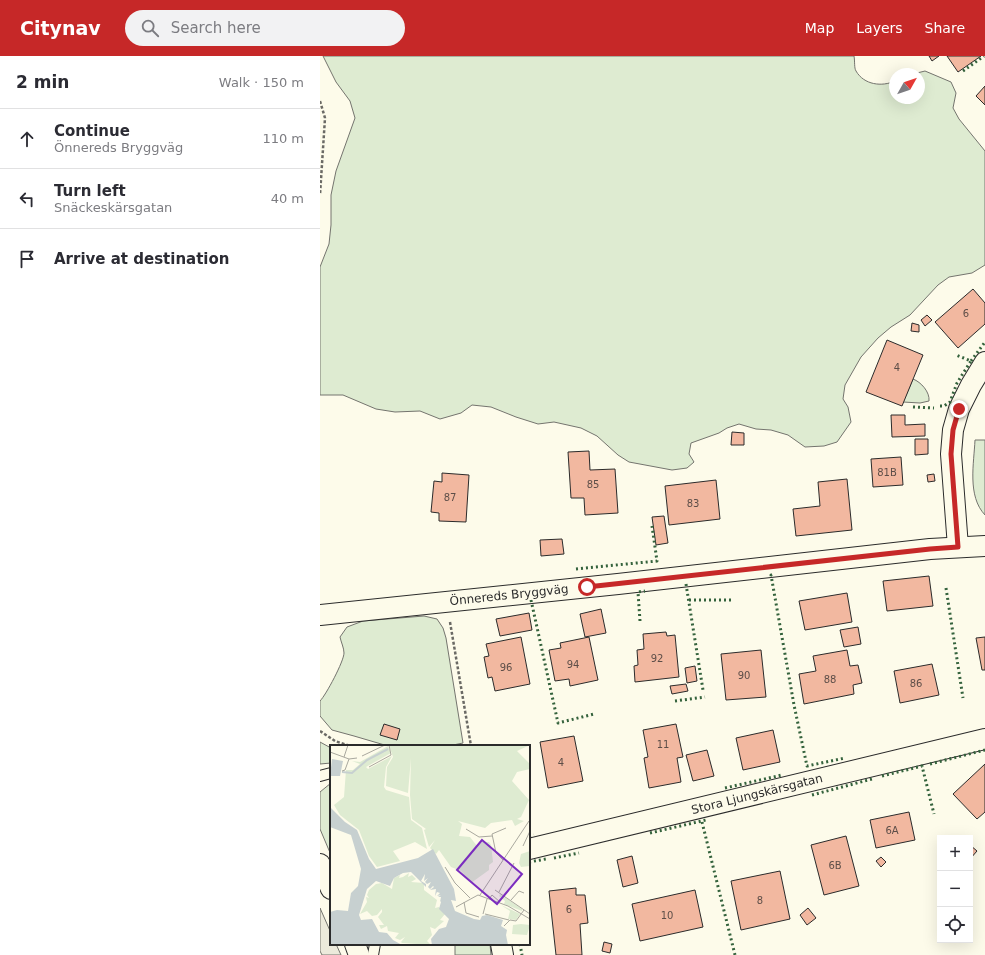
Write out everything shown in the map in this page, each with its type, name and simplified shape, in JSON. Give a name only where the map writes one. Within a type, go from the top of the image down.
[{"type":"street","points":[[958,547],[951,454],[953,430],[959,409],[985,362]]},
{"type":"street","name":"Önnereds Bryggväg","points":[[320,615],[618,584],[930,549],[985,546]]},
{"type":"street","name":"Stora Ljungskärsgatan","points":[[530,849],[985,739]]},
{"type":"street","points":[[320,864],[330,887]]},
{"type":"street","points":[[355,945],[359,955]]},
{"type":"street","points":[[501,945],[503,955]]},
{"type":"lane","points":[[320,776],[330,773]]},
{"type":"lane","points":[[366,945],[367,955]]},
{"type":"lane","points":[[373,955],[375,945]]},
{"type":"path","points":[[320,101],[325,118],[320,195]]},
{"type":"path","points":[[446,601],[471,745]]},
{"type":"path","points":[[320,731],[335,741],[347,745]]},
{"type":"green space","points":[[323,56],[854,56],[855,70],[859,76],[874,84],[889,83],[889,104],[925,104],[925,71],[951,82],[956,93],[953,108],[959,119],[985,151],[985,265],[972,273],[949,277],[938,285],[910,315],[891,327],[878,338],[861,357],[845,385],[843,399],[848,407],[851,422],[837,442],[824,446],[805,447],[788,435],[739,424],[691,443],[689,454],[694,462],[687,468],[672,470],[629,462],[618,455],[597,436],[581,428],[554,422],[538,424],[491,407],[472,405],[461,413],[440,419],[420,411],[395,412],[376,409],[343,395],[320,395],[320,267],[329,244],[331,225],[331,195],[336,171],[355,118],[350,101],[336,82]]},
{"type":"green space","points":[[913,379],[919,382],[924,388],[928,394],[929,401],[920,403],[903,402]]},
{"type":"green space","points":[[975,440],[985,440],[985,515],[979,507],[974,489],[973,469]]},
{"type":"green space","points":[[424,616],[437,619],[443,628],[446,638],[463,743],[453,745],[384,745],[332,730],[320,716],[320,701],[338,670],[343,657],[344,649],[340,637],[347,627],[363,621]]},
{"type":"green space","points":[[320,742],[330,747],[330,763],[320,764]]},
{"type":"green space","points":[[330,784],[330,853],[320,829],[320,792]]},
{"type":"green space","points":[[455,945],[490,945],[491,955],[455,955]]},
{"type":"shaded area","points":[[320,908],[330,931],[330,945],[336,945],[341,955],[322,955],[320,951]]},
{"type":"building","points":[[929,56],[939,56],[932,61]]},
{"type":"building","points":[[947,56],[981,56],[958,72]]},
{"type":"building","points":[[985,86],[985,105],[976,96]]},
{"type":"building","points":[[973,289],[985,303],[985,324],[958,348],[935,322]]},
{"type":"building","points":[[927,315],[932,320],[925,326],[921,320]]},
{"type":"building","points":[[912,323],[919,325],[919,332],[911,331]]},
{"type":"building","points":[[887,340],[923,355],[902,406],[866,392]]},
{"type":"building","points":[[891,415],[905,415],[905,425],[925,424],[925,436],[892,437]]},
{"type":"building","points":[[732,432],[744,433],[744,445],[731,445]]},
{"type":"building","points":[[915,439],[928,439],[928,454],[915,455]]},
{"type":"building","points":[[589,451],[590,470],[615,469],[618,513],[585,515],[584,498],[571,498],[568,452]]},
{"type":"building","points":[[901,457],[903,485],[873,487],[871,459]]},
{"type":"building","points":[[442,473],[469,475],[466,522],[439,521],[439,513],[431,512],[434,481],[442,482]]},
{"type":"building","points":[[934,474],[935,481],[928,482],[927,475]]},
{"type":"building","points":[[847,479],[852,530],[796,536],[793,509],[820,506],[818,482]]},
{"type":"building","points":[[716,480],[720,519],[669,525],[665,486]]},
{"type":"building","points":[[664,516],[668,543],[656,545],[652,517]]},
{"type":"building","points":[[562,539],[564,554],[541,556],[540,540]]},
{"type":"building","points":[[929,576],[933,606],[887,611],[883,581]]},
{"type":"building","points":[[847,593],[852,622],[805,630],[799,601]]},
{"type":"building","points":[[601,609],[606,633],[585,637],[580,614]]},
{"type":"building","points":[[529,613],[532,630],[500,636],[496,619]]},
{"type":"building","points":[[858,627],[861,644],[844,647],[840,630]]},
{"type":"building","points":[[666,632],[667,636],[675,635],[679,677],[635,682],[634,666],[638,665],[637,650],[644,649],[643,634]]},
{"type":"building","points":[[521,637],[530,684],[495,691],[492,677],[488,678],[484,657],[489,656],[486,644]]},
{"type":"building","points":[[589,637],[598,680],[570,686],[569,679],[555,681],[549,650],[561,648],[560,643]]},
{"type":"building","points":[[985,637],[985,670],[982,670],[976,638]]},
{"type":"building","points":[[761,650],[766,697],[726,700],[721,654]]},
{"type":"building","points":[[847,650],[850,666],[858,665],[862,683],[853,685],[854,694],[804,704],[799,674],[816,671],[813,656]]},
{"type":"building","points":[[932,664],[939,695],[900,703],[894,671]]},
{"type":"building","points":[[695,666],[697,681],[687,683],[685,668]]},
{"type":"building","points":[[686,684],[688,691],[672,694],[670,686]]},
{"type":"building","points":[[384,724],[400,729],[397,740],[380,735]]},
{"type":"building","points":[[676,724],[683,757],[677,758],[681,782],[649,788],[644,758],[648,757],[643,730]]},
{"type":"building","points":[[773,730],[780,762],[743,770],[736,738]]},
{"type":"building","points":[[574,736],[583,781],[548,788],[540,742]]},
{"type":"building","points":[[707,750],[714,776],[693,781],[686,755]]},
{"type":"building","points":[[985,764],[985,812],[977,819],[953,794]]},
{"type":"building","points":[[909,812],[915,840],[876,848],[870,820]]},
{"type":"building","points":[[846,836],[859,886],[824,895],[811,845]]},
{"type":"building","points":[[973,848],[977,851],[973,856]]},
{"type":"building","points":[[632,856],[638,883],[623,887],[617,860]]},
{"type":"building","points":[[881,857],[886,862],[881,867],[876,861]]},
{"type":"building","points":[[780,871],[790,919],[741,930],[731,881]]},
{"type":"building","points":[[576,888],[576,895],[585,895],[588,923],[580,924],[582,955],[556,955],[549,891]]},
{"type":"building","points":[[695,890],[703,927],[640,941],[632,904]]},
{"type":"building","points":[[808,908],[816,918],[807,925],[800,915]]},
{"type":"building","points":[[604,942],[612,944],[610,953],[602,951]]},
{"type":"hedge","points":[[963,71],[984,56]]},
{"type":"hedge","points":[[971,361],[985,342]]},
{"type":"hedge","points":[[940,406],[944,406],[950,402],[957,383],[971,361],[956,355]]},
{"type":"hedge","points":[[913,407],[934,408]]},
{"type":"hedge","points":[[576,569],[657,561],[652,526]]},
{"type":"hedge","points":[[772,575],[794,705],[807,766],[845,758]]},
{"type":"hedge","points":[[686,584],[703,690]]},
{"type":"hedge","points":[[946,588],[963,698]]},
{"type":"hedge","points":[[640,621],[638,592],[645,591]]},
{"type":"hedge","points":[[531,600],[558,723],[594,714]]},
{"type":"hedge","points":[[689,600],[731,600]]},
{"type":"hedge","points":[[675,701],[705,697]]},
{"type":"hedge","points":[[930,764],[985,750]]},
{"type":"hedge","points":[[882,776],[922,766],[934,814]]},
{"type":"hedge","points":[[725,788],[782,775]]},
{"type":"hedge","points":[[812,795],[872,779]]},
{"type":"hedge","points":[[650,833],[706,820]]},
{"type":"hedge","points":[[702,822],[735,955]]},
{"type":"hedge","points":[[530,836],[534,835]]},
{"type":"hedge","points":[[554,858],[579,853]]},
{"type":"hedge","points":[[530,862],[546,859]]},
{"type":"hedge","points":[[520,945],[522,955]]},
{"type":"route","points":[[587,587],[958,547],[951,454],[953,430],[959,409]]}]
